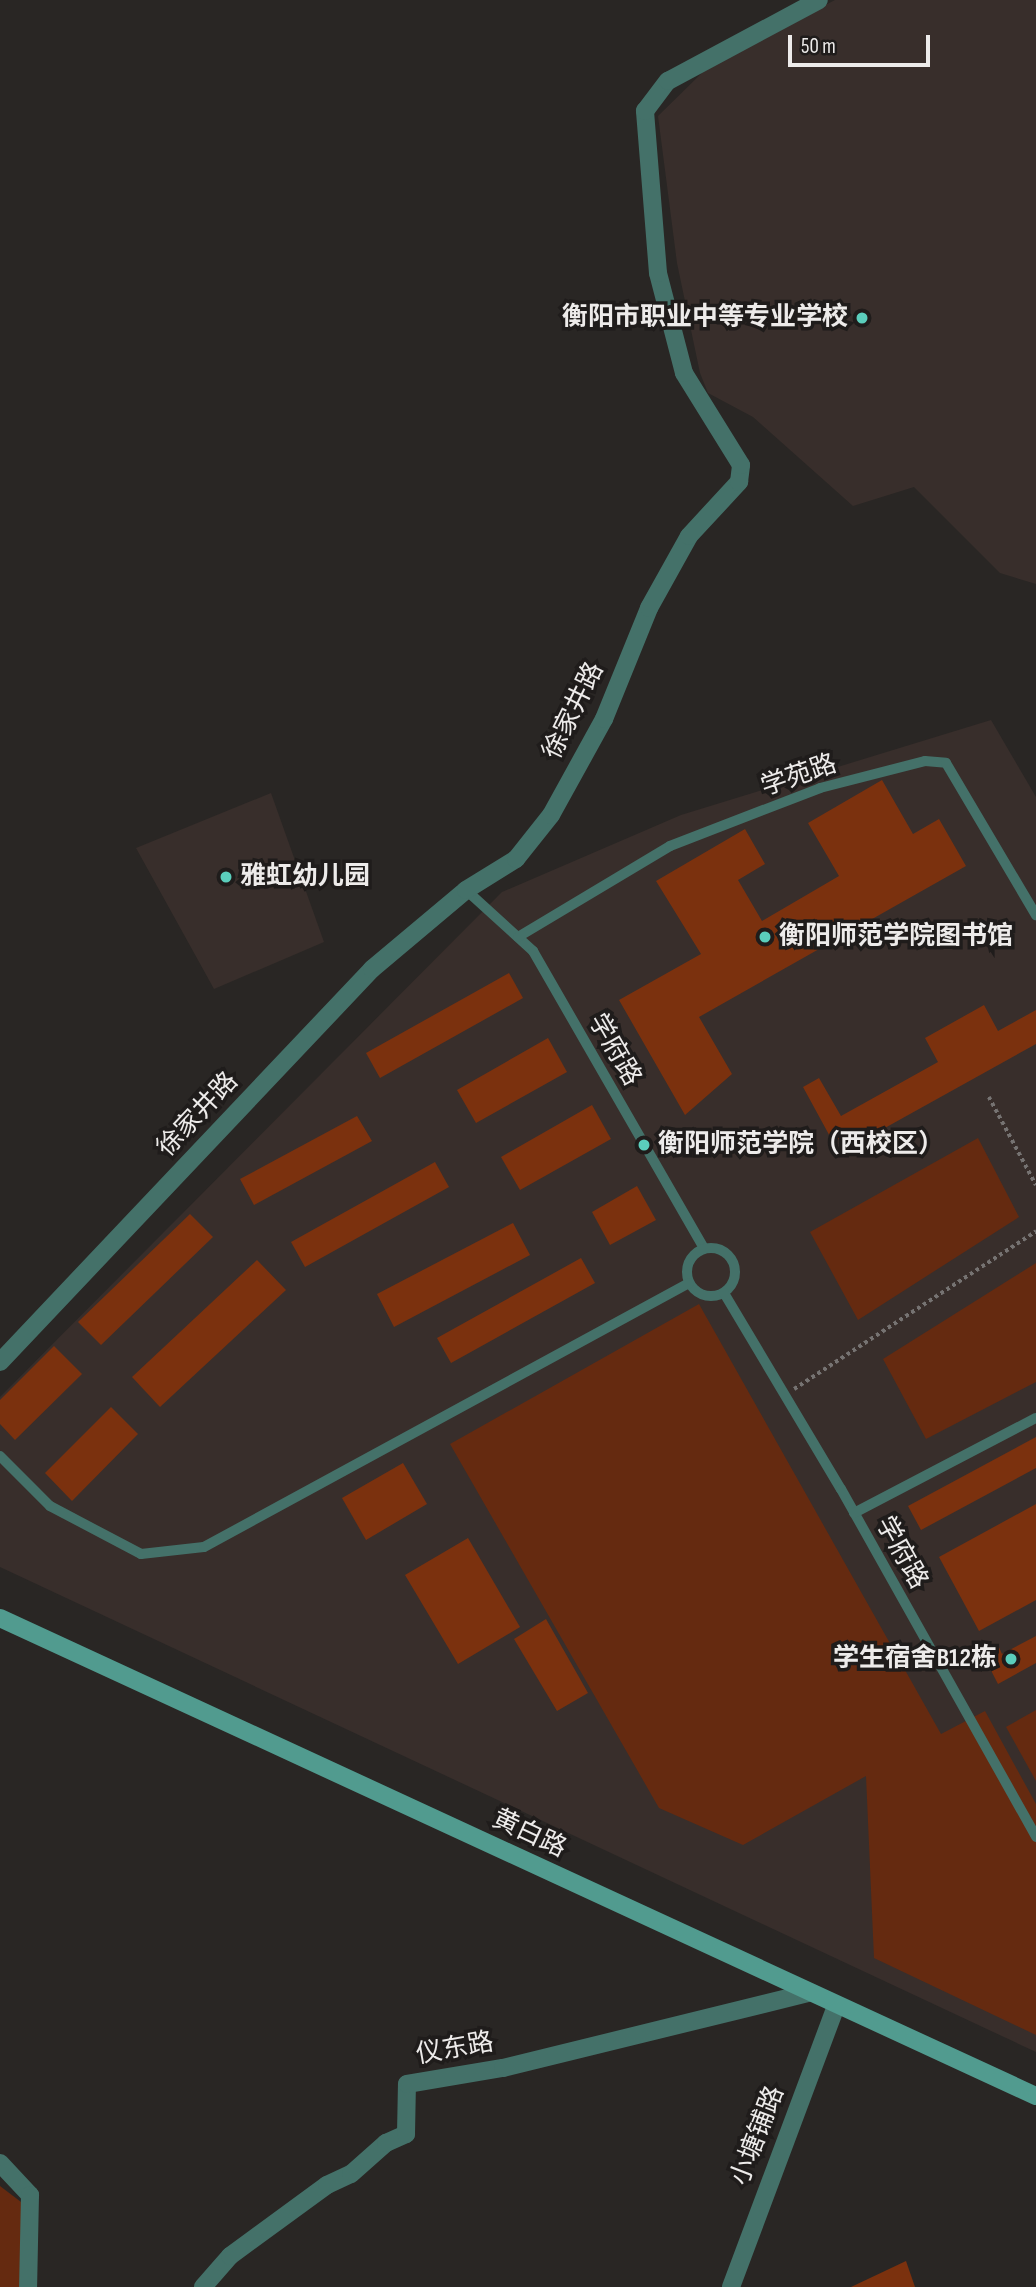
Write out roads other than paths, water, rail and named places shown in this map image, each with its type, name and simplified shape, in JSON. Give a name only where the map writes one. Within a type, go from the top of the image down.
[{"type":"main road","name":"黄白路","points":[[0,1618],[1036,2096]]},
{"type":"street","name":"徐家井路","points":[[0,1362],[372,969],[466,890],[516,859],[551,816],[604,719],[649,608],[689,536],[739,482],[741,465],[684,373],[658,273],[645,111],[668,81],[819,0]]},
{"type":"street","name":"仪东路","points":[[203,2287],[230,2256],[327,2185],[351,2174],[386,2143],[406,2134],[407,2084],[503,2068],[809,1993]]},
{"type":"street","name":"小塘铺路","points":[[732,2287],[836,2006]]},
{"type":"street","points":[[0,2163],[30,2195],[28,2287]]},
{"type":"lane","name":"学苑路","points":[[518,937],[670,846],[820,788],[925,761],[946,763],[1036,915]]},
{"type":"lane","name":"学府路","points":[[466,890],[533,951],[704,1248]]},
{"type":"lane","points":[[704,1248],[715,1248],[733,1260],[735,1278],[723,1293],[700,1294],[689,1283],[688,1262],[704,1248]]},
{"type":"lane","points":[[0,1456],[50,1506],[141,1554],[204,1547],[689,1283]]},
{"type":"lane","name":"学府路","points":[[723,1293],[854,1513],[1036,1837]]},
{"type":"lane","points":[[854,1513],[1036,1418]]},
{"type":"place","name":"衡阳市职业中等专业学校","points":[[862,318]]},
{"type":"place","name":"雅虹幼儿园","points":[[226,877]]},
{"type":"place","name":"衡阳师范学院图书馆","points":[[765,937]]},
{"type":"place","name":"衡阳师范学院（西校区）","points":[[644,1145]]},
{"type":"place","name":"学生宿舍B12栋","points":[[1011,1659]]}]
